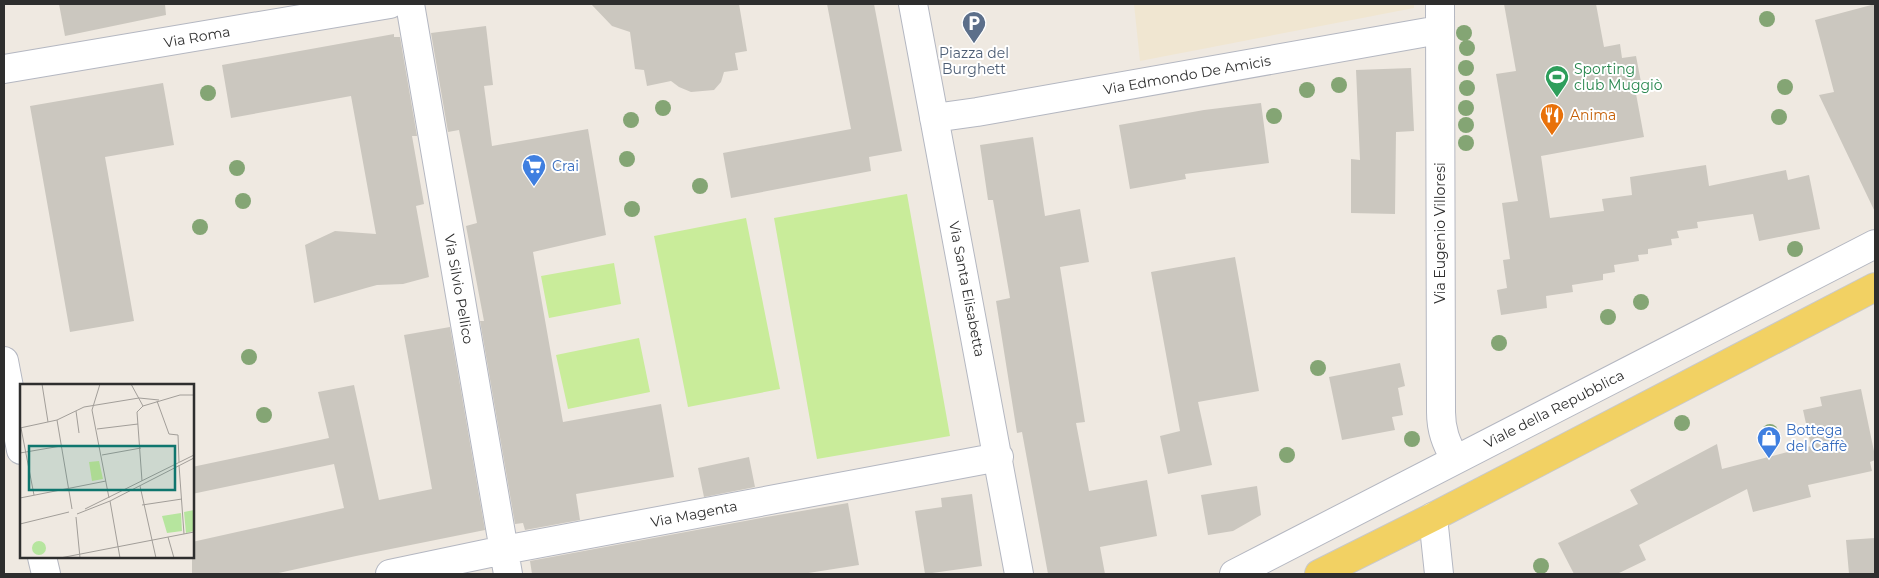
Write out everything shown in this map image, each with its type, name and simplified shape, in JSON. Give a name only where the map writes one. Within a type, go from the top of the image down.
[{"type":"main road","points":[[1319,574],[1433,517],[1875,287]]},
{"type":"street","name":"Via Roma","points":[[4,70],[390,4]]},
{"type":"street","name":"Via Silvio Pellico","points":[[410,4],[506,562]]},
{"type":"street","name":"Via Santa Elisabetta","points":[[913,4],[1019,574]]},
{"type":"street","name":"Via Eugenio Villoresi","points":[[1440,4],[1441,427],[1455,459]]},
{"type":"street","name":"Via Edmondo De Amicis","points":[[934,118],[987,111],[1439,30]]},
{"type":"street","name":"Viale della Repubblica","points":[[1234,574],[1875,244]]},
{"type":"street","points":[[4,361],[20,445]]},
{"type":"street","name":"Via Magenta","points":[[390,574],[506,562],[998,457]]},
{"type":"street","points":[[1433,517],[1439,574]]},
{"type":"street","points":[[42,558],[46,574]]},
{"type":"shaded area","points":[[1134,4],[1414,4],[1414,8],[1140,61]]},
{"type":"green space","points":[[907,194],[950,436],[817,459],[774,218]]},
{"type":"green space","points":[[746,218],[780,389],[688,407],[654,236]]},
{"type":"green space","points":[[614,263],[621,304],[549,318],[541,276]]},
{"type":"green space","points":[[639,338],[650,392],[568,409],[556,355]]},
{"type":"building","points":[[59,4],[165,4],[166,15],[65,36]]},
{"type":"building","points":[[591,4],[739,4],[747,51],[735,53],[738,70],[724,72],[721,82],[714,90],[691,92],[671,81],[647,86],[644,70],[635,69],[630,32],[612,26]]},
{"type":"building","points":[[827,4],[874,4],[902,151],[869,157],[871,171],[731,198],[723,153],[851,129]]},
{"type":"building","points":[[1504,4],[1596,4],[1604,47],[1620,44],[1622,58],[1636,56],[1641,82],[1634,83],[1644,137],[1541,156],[1550,218],[1604,211],[1602,199],[1632,195],[1630,177],[1706,165],[1709,186],[1786,170],[1788,180],[1809,175],[1820,229],[1759,241],[1753,214],[1697,222],[1698,228],[1677,231],[1679,238],[1671,239],[1672,245],[1648,249],[1648,254],[1638,255],[1639,261],[1614,265],[1615,272],[1603,274],[1603,280],[1572,285],[1573,292],[1546,296],[1547,308],[1501,315],[1497,290],[1507,288],[1503,260],[1510,259],[1502,203],[1518,201],[1496,74],[1516,71]]},
{"type":"building","points":[[1875,4],[1875,212],[1819,95],[1834,92],[1815,20]]},
{"type":"building","points":[[486,26],[493,85],[484,86],[492,146],[588,129],[606,235],[533,252],[563,422],[661,404],[674,477],[576,494],[580,520],[525,530],[523,523],[515,524],[480,321],[484,321],[466,226],[477,223],[459,130],[448,132],[431,33]]},
{"type":"building","points":[[394,34],[394,37],[400,37],[417,136],[412,136],[424,204],[416,206],[429,277],[403,284],[377,285],[314,303],[305,245],[335,231],[376,234],[351,96],[231,118],[222,65]]},
{"type":"building","points":[[1411,68],[1414,131],[1396,132],[1395,214],[1351,213],[1351,159],[1360,160],[1356,70]]},
{"type":"building","points":[[163,83],[174,145],[105,157],[134,321],[70,332],[30,106]]},
{"type":"building","points":[[1261,103],[1269,163],[1185,174],[1186,179],[1130,189],[1119,125],[1204,110]]},
{"type":"building","points":[[1033,137],[1045,216],[1080,209],[1089,262],[1060,267],[1085,422],[1076,423],[1089,491],[1147,480],[1157,536],[1100,547],[1105,574],[1048,574],[1022,432],[1017,433],[996,301],[1010,298],[993,200],[988,200],[980,145]]},
{"type":"building","points":[[1235,257],[1259,391],[1198,402],[1212,465],[1168,474],[1160,436],[1180,431],[1151,272]]},
{"type":"building","points":[[450,327],[485,530],[274,574],[192,574],[194,542],[344,508],[334,464],[194,494],[194,467],[329,438],[318,392],[354,385],[379,500],[432,489],[404,335]]},
{"type":"building","points":[[1400,363],[1405,386],[1398,388],[1403,415],[1392,417],[1395,430],[1342,440],[1329,377]]},
{"type":"building","points":[[1861,389],[1875,456],[1875,460],[1870,462],[1872,471],[1808,485],[1811,497],[1753,512],[1747,489],[1639,545],[1646,560],[1617,574],[1574,574],[1558,543],[1638,504],[1630,490],[1717,444],[1722,469],[1811,446],[1803,410],[1822,406],[1820,397]]},
{"type":"building","points":[[749,457],[755,487],[704,497],[698,468]]},
{"type":"building","points":[[1257,486],[1261,515],[1233,531],[1208,535],[1201,495]]},
{"type":"building","points":[[972,494],[982,566],[925,574],[915,511],[942,507],[941,498]]},
{"type":"building","points":[[848,503],[859,565],[802,574],[532,574],[530,561]]},
{"type":"building","points":[[1875,538],[1875,574],[1849,574],[1846,540]]},
{"type":"place","name":"Piazza del Burghett","points":[[974,44]]},
{"type":"place","name":"Sporting club Muggiò","points":[[1557,98]]},
{"type":"place","name":"Anima","points":[[1552,136]]},
{"type":"place","name":"Crai","points":[[534,187]]},
{"type":"place","name":"Bottega del Caffè","points":[[1769,459]]}]
